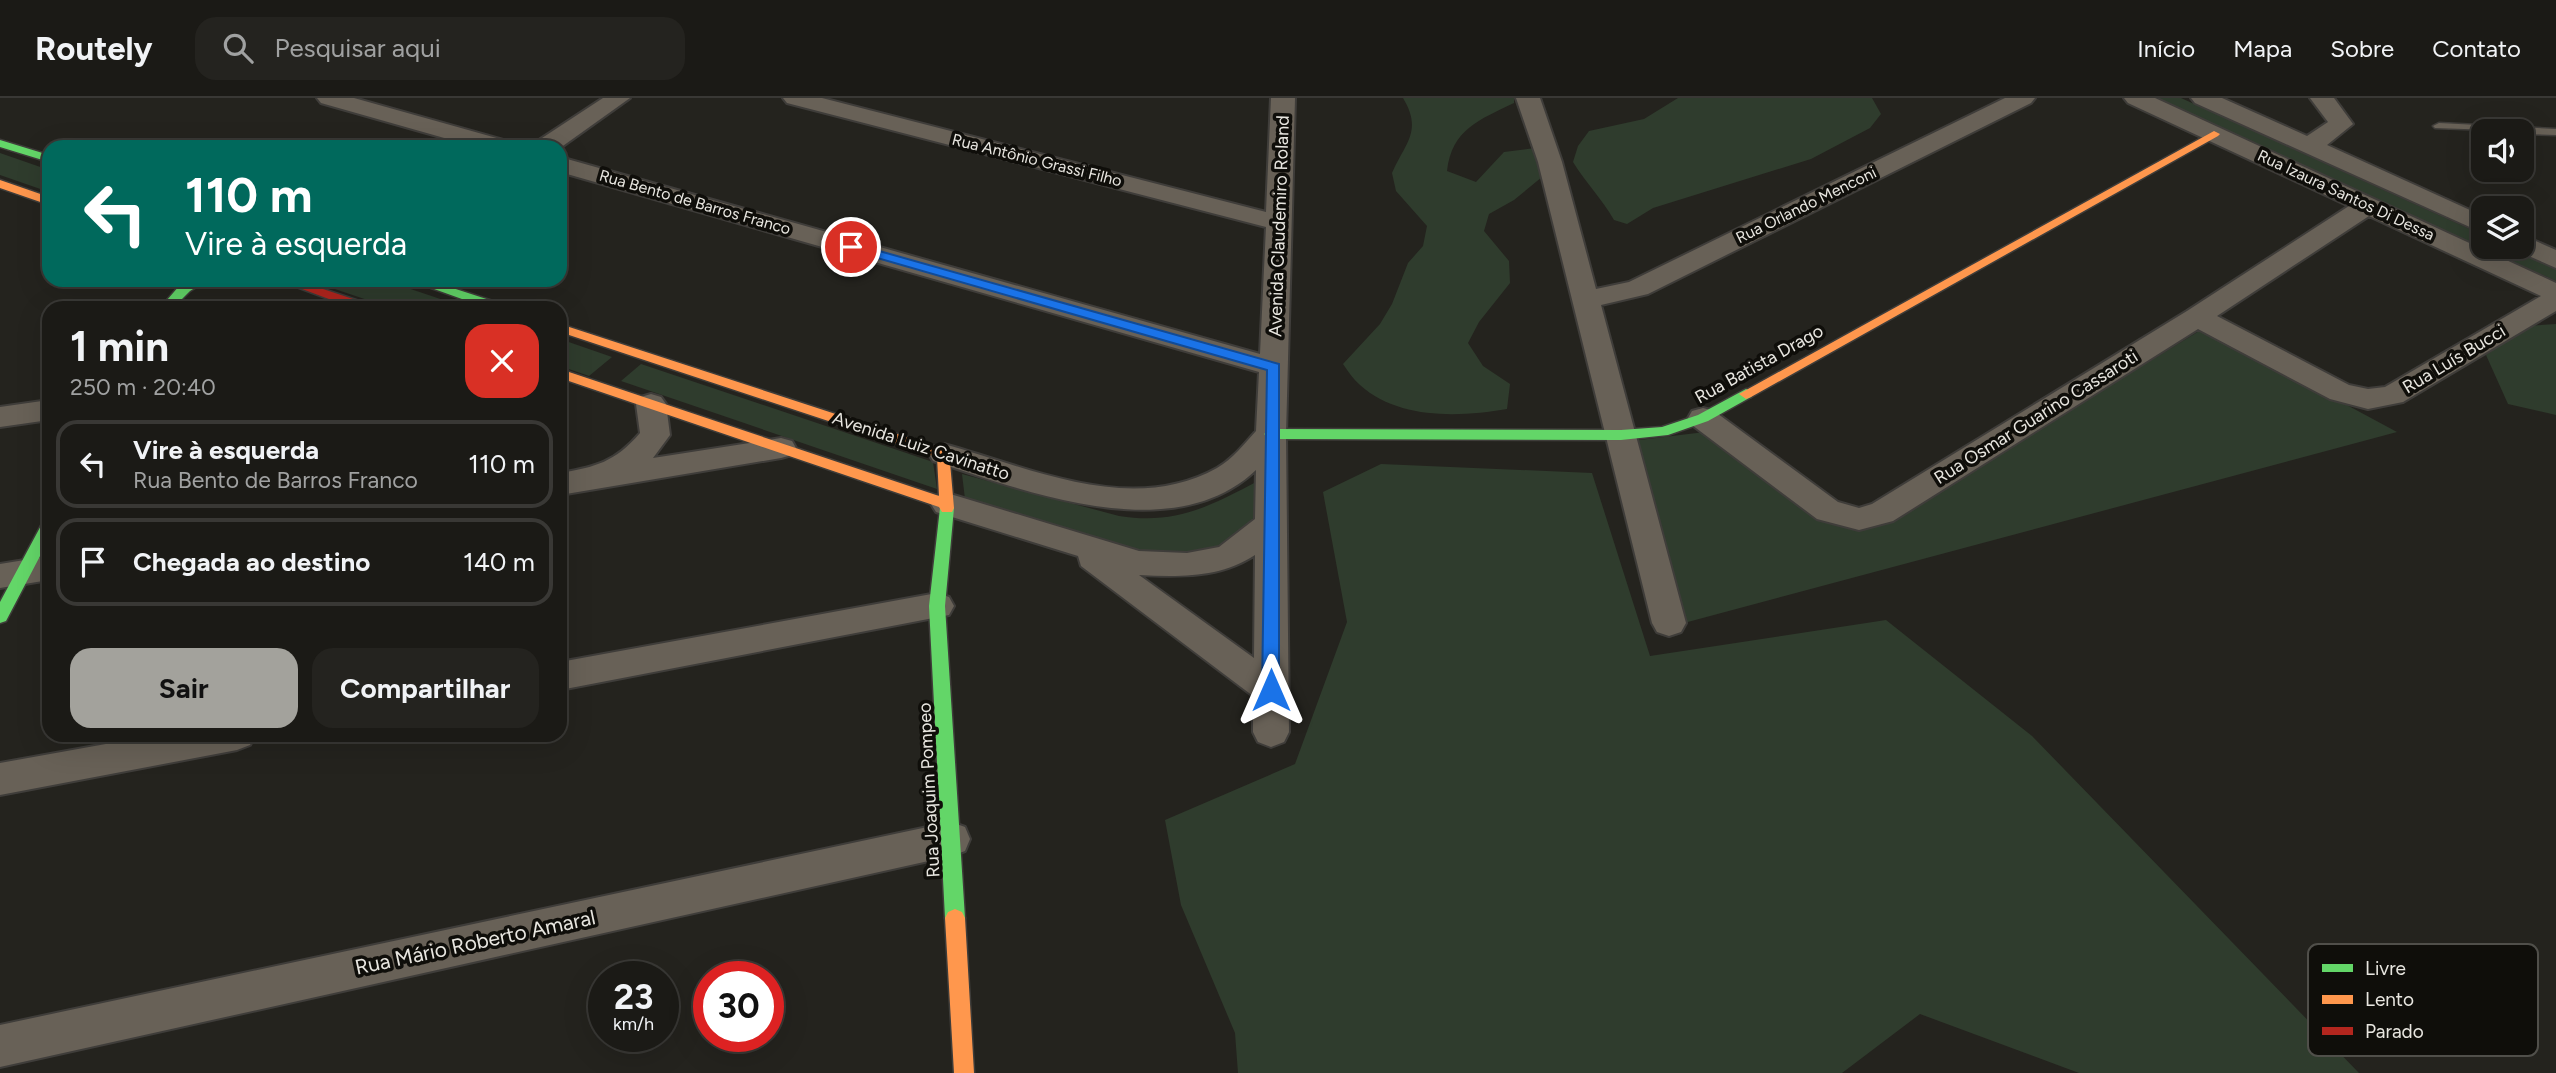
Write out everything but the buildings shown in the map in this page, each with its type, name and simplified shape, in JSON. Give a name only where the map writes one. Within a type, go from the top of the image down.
[{"type":"street","points":[[329,98],[477,140]]},
{"type":"street","points":[[555,140],[618,98]]},
{"type":"street","name":"Rua Antônio Grassi Filho","points":[[794,98],[1279,223]]},
{"type":"street","points":[[1257,98],[1283,101]]},
{"type":"street","points":[[1528,98],[1550,162],[1669,622]]},
{"type":"street","name":"Rua Orlando Menconi","points":[[1586,300],[1638,288],[2023,98]]},
{"type":"street","name":"Rua Izaura Santos Di Dessa","points":[[2136,98],[2556,293]]},
{"type":"street","name":"Rua Izaura Santos Di Dessa","points":[[2203,98],[2471,219]]},
{"type":"street","points":[[2311,145],[2341,124],[2322,98]]},
{"type":"street","name":"Avenida Claudemiro Roland","points":[[1271,732],[1272,434],[1283,101]]},
{"type":"street","name":"Rua Batista Drago","points":[[1272,434],[1621,435],[1663,432],[1703,418],[2214,134]]},
{"type":"street","points":[[0,143],[42,157]]},
{"type":"street","name":"Rua Bento de Barros Franco","points":[[567,166],[1274,367]]},
{"type":"street","points":[[0,184],[42,199]]},
{"type":"street","name":"Rua Osmar Guarino Cassaroti","points":[[1703,418],[1828,511],[1859,519],[1882,513],[2197,317],[2368,205]]},
{"type":"street","points":[[2534,249],[2556,260]]},
{"type":"street","points":[[171,301],[187,287]]},
{"type":"street","points":[[310,287],[347,301]]},
{"type":"street","points":[[436,287],[479,301]]},
{"type":"street","name":"Rua Luís Bucci","points":[[2197,317],[2340,392],[2368,399],[2393,395],[2556,299]]},
{"type":"street","name":"Avenida Luiz Cavinatto","points":[[567,330],[944,454],[1076,494],[1130,500],[1191,494],[1231,474],[1272,434]]},
{"type":"street","points":[[596,386],[636,353]]},
{"type":"street","points":[[567,376],[947,504],[1139,563],[1186,565],[1228,557],[1251,542],[1271,523]]},
{"type":"street","points":[[602,477],[636,458],[655,435],[651,404]]},
{"type":"street","points":[[0,417],[42,411]]},
{"type":"street","points":[[567,483],[781,448]]},
{"type":"street","name":"Rua Joaquim Pompeo","points":[[944,454],[947,504],[937,606],[964,1073]]},
{"type":"street","points":[[0,617],[42,537]]},
{"type":"street","points":[[1074,544],[1271,690]]},
{"type":"street","points":[[567,675],[937,606]]},
{"type":"street","points":[[0,779],[199,742]]},
{"type":"street","name":"Rua Mário Roberto Amaral","points":[[0,1046],[951,839]]},
{"type":"lane","points":[[2439,127],[2556,132]]},
{"type":"green space","points":[[1403,98],[1514,98],[1514,103],[1469,128],[1455,145],[1447,171],[1476,182],[1504,152],[1535,148],[1542,177],[1514,200],[1489,214],[1484,231],[1509,261],[1510,283],[1479,322],[1468,343],[1483,366],[1510,384],[1507,409],[1470,414],[1411,410],[1376,396],[1357,383],[1343,364],[1380,324],[1392,304],[1408,263],[1423,246],[1427,226],[1396,191],[1392,173],[1412,128],[1409,109]]},
{"type":"green space","points":[[1678,98],[1872,98],[1881,114],[1870,128],[1811,159],[1653,208],[1627,224],[1614,220],[1573,162],[1578,146],[1589,131],[1644,119]]},
{"type":"green space","points":[[2154,98],[2181,98],[2471,230],[2471,242]]},
{"type":"green space","points":[[0,153],[42,168],[42,190],[0,175]]},
{"type":"green space","points":[[2534,258],[2556,268],[2556,281],[2508,259]]},
{"type":"green space","points":[[329,287],[405,287],[446,301],[370,301]]},
{"type":"green space","points":[[2556,324],[2556,415],[2508,404],[2486,355],[2527,326]]},
{"type":"green space","points":[[2204,328],[2397,432],[1684,623],[1631,441],[1705,432],[1828,521],[1860,530],[1882,525]]},
{"type":"green space","points":[[567,341],[612,357],[589,376],[567,368]]},
{"type":"green space","points":[[641,364],[933,462],[937,489],[621,381]]},
{"type":"green space","points":[[1381,464],[1592,473],[1650,656],[1886,620],[2032,736],[2308,1020],[2308,1056],[2343,1056],[2359,1073],[2079,1073],[1920,1014],[1842,1073],[1238,1073],[1235,1033],[1181,905],[1165,820],[1295,764],[1347,622],[1323,492]]},
{"type":"green space","points":[[962,474],[1119,516],[1140,518],[1158,518],[1192,511],[1260,480],[1260,520],[1238,541],[1223,550],[1198,556],[1167,556],[1095,541],[965,499]]},
{"type":"traffic: fast","points":[[0,143],[42,157]]},
{"type":"traffic: fast","points":[[173,301],[187,287]]},
{"type":"traffic: fast","points":[[436,287],[479,301]]},
{"type":"traffic: fast","points":[[1271,434],[1621,435],[1663,432],[1703,418],[1746,394]]},
{"type":"traffic: fast","points":[[947,508],[937,606],[955,918]]},
{"type":"traffic: fast","points":[[0,617],[42,537]]},
{"type":"traffic: slow","points":[[1746,394],[2214,134]]},
{"type":"traffic: slow","points":[[0,184],[42,199]]},
{"type":"traffic: slow","points":[[567,330],[944,454],[947,508]]},
{"type":"traffic: slow","points":[[567,375],[947,504]]},
{"type":"traffic: slow","points":[[955,918],[964,1073]]},
{"type":"traffic: jam","points":[[304,287],[346,301]]},
{"type":"route","points":[[851,247],[1274,367],[1271,690]]}]
